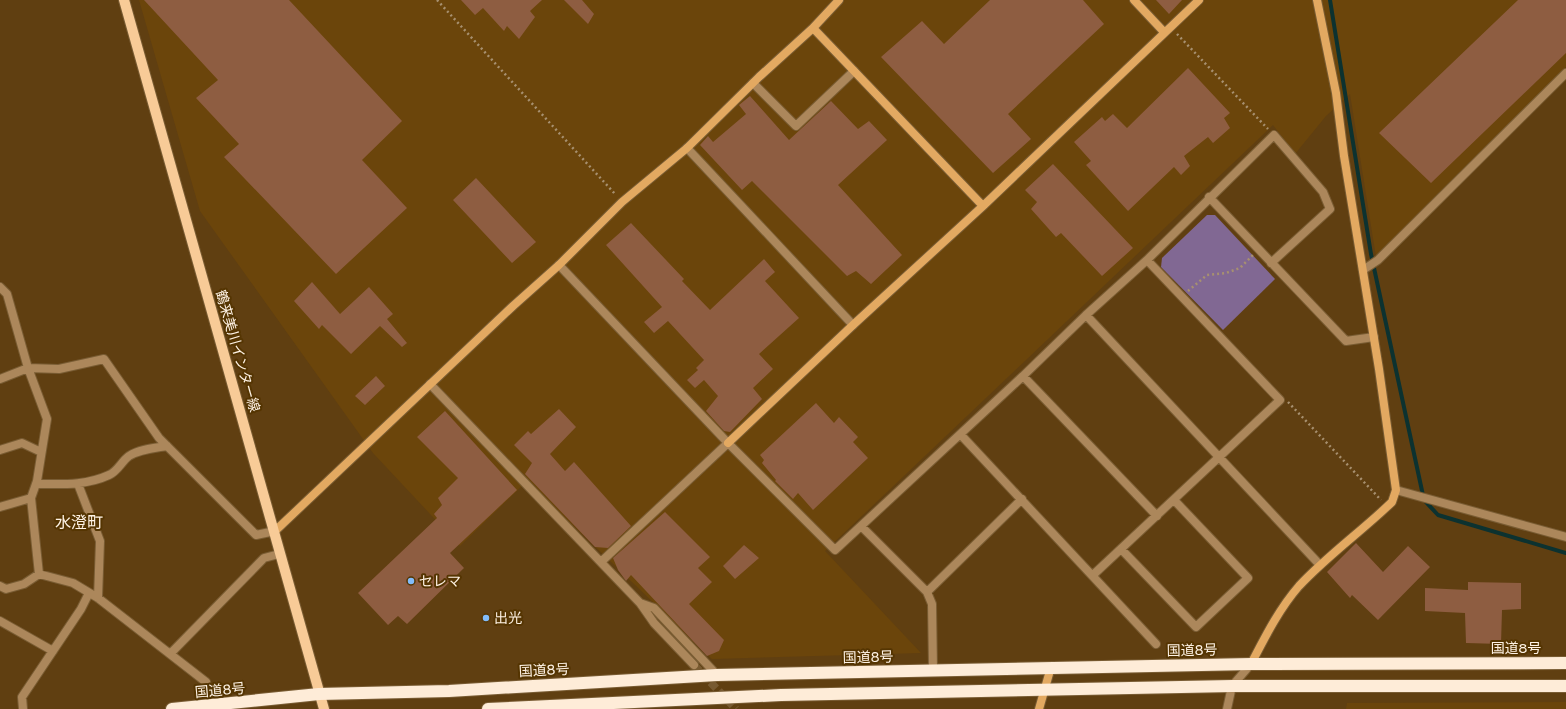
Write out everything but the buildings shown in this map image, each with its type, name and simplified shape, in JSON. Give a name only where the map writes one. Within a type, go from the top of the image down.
[{"type":"highway","name":"国道8号","points":[[172,709],[319,694],[449,691],[717,675],[1251,664],[1566,663]]},
{"type":"highway","points":[[488,709],[781,695],[1232,686],[1566,686]]},
{"type":"main road","name":"鶴来美川インター線","points":[[124,0],[274,531],[279,554],[324,709]]},
{"type":"street","points":[[0,379],[28,368],[59,369],[104,359],[159,438],[256,535],[274,531],[559,265],[622,202],[687,148],[753,82],[813,28],[839,0]]},
{"type":"street","points":[[1134,0],[1167,29]]},
{"type":"street","points":[[602,561],[852,325],[983,206],[1199,0]]},
{"type":"street","points":[[1227,709],[1232,686],[1251,664],[1279,612],[1298,587],[1320,565],[1392,502],[1396,490],[1365,268],[1336,93],[1317,0]]},
{"type":"street","points":[[813,28],[983,206]]},
{"type":"street","points":[[753,82],[796,126],[854,71]]},
{"type":"street","points":[[1365,268],[1378,260],[1566,73]]},
{"type":"street","points":[[559,265],[728,443],[835,550],[862,527],[961,435],[1086,314],[1147,260],[1209,197],[1274,135],[1323,192],[1330,209],[1271,263]]},
{"type":"street","points":[[687,148],[852,325]]},
{"type":"street","points":[[1209,197],[1346,341],[1374,338]]},
{"type":"street","points":[[1093,575],[1122,550],[1280,400],[1147,260]]},
{"type":"street","points":[[0,287],[7,294],[28,368],[47,419],[36,484],[31,498],[39,574]]},
{"type":"street","points":[[1086,314],[1320,565]]},
{"type":"street","points":[[1023,376],[1157,516]]},
{"type":"street","points":[[430,384],[602,561],[640,603],[654,623],[694,665]]},
{"type":"street","points":[[961,435],[1156,644]]},
{"type":"street","points":[[0,450],[22,443],[41,452]]},
{"type":"street","points":[[36,484],[78,484],[115,472],[128,457],[138,451],[167,446]]},
{"type":"street","points":[[78,484],[100,541],[98,598]]},
{"type":"street","points":[[1396,490],[1412,493],[1566,537]]},
{"type":"street","points":[[0,507],[31,498]]},
{"type":"street","points":[[927,592],[1022,499]]},
{"type":"street","points":[[1122,550],[1196,627],[1248,578],[1174,500]]},
{"type":"street","points":[[862,527],[927,592],[932,604],[933,670]]},
{"type":"street","points":[[170,654],[264,558],[279,554]]},
{"type":"street","points":[[1,589],[24,584],[39,574],[73,583],[98,598],[206,682]]},
{"type":"street","points":[[23,709],[22,697],[81,609],[89,593]]},
{"type":"street","points":[[640,603],[654,608],[717,675]]},
{"type":"street","points":[[0,620],[53,650]]},
{"type":"street","points":[[1039,709],[1051,667]]},
{"type":"path","points":[[437,0],[622,202]]},
{"type":"path","points":[[1167,29],[1274,135]]},
{"type":"path","points":[[1181,296],[1207,275],[1226,273],[1240,268],[1259,249]]},
{"type":"path","points":[[1280,400],[1285,399],[1387,506]]},
{"type":"shaded area","points":[[139,0],[1566,0],[1566,67],[1376,257],[1350,94],[1326,116],[1295,154],[1273,125],[825,551],[921,653],[712,659],[527,481],[460,546],[373,453],[200,211]]},
{"type":"shaded area","points":[[1207,215],[1215,215],[1275,279],[1223,330],[1161,267],[1162,258]]},
{"type":"shaded area","points":[[1566,702],[1566,709],[1346,709],[1347,703]]},
{"type":"waterway","points":[[1330,0],[1371,254],[1424,500],[1438,515],[1566,553]]},
{"type":"tunnel","points":[[694,665],[736,709]]},
{"type":"place","name":"セレマ","points":[[411,581]]},
{"type":"place","name":"出光","points":[[486,618]]},
{"type":"district","name":"水澄町","points":[[79,522]]}]
